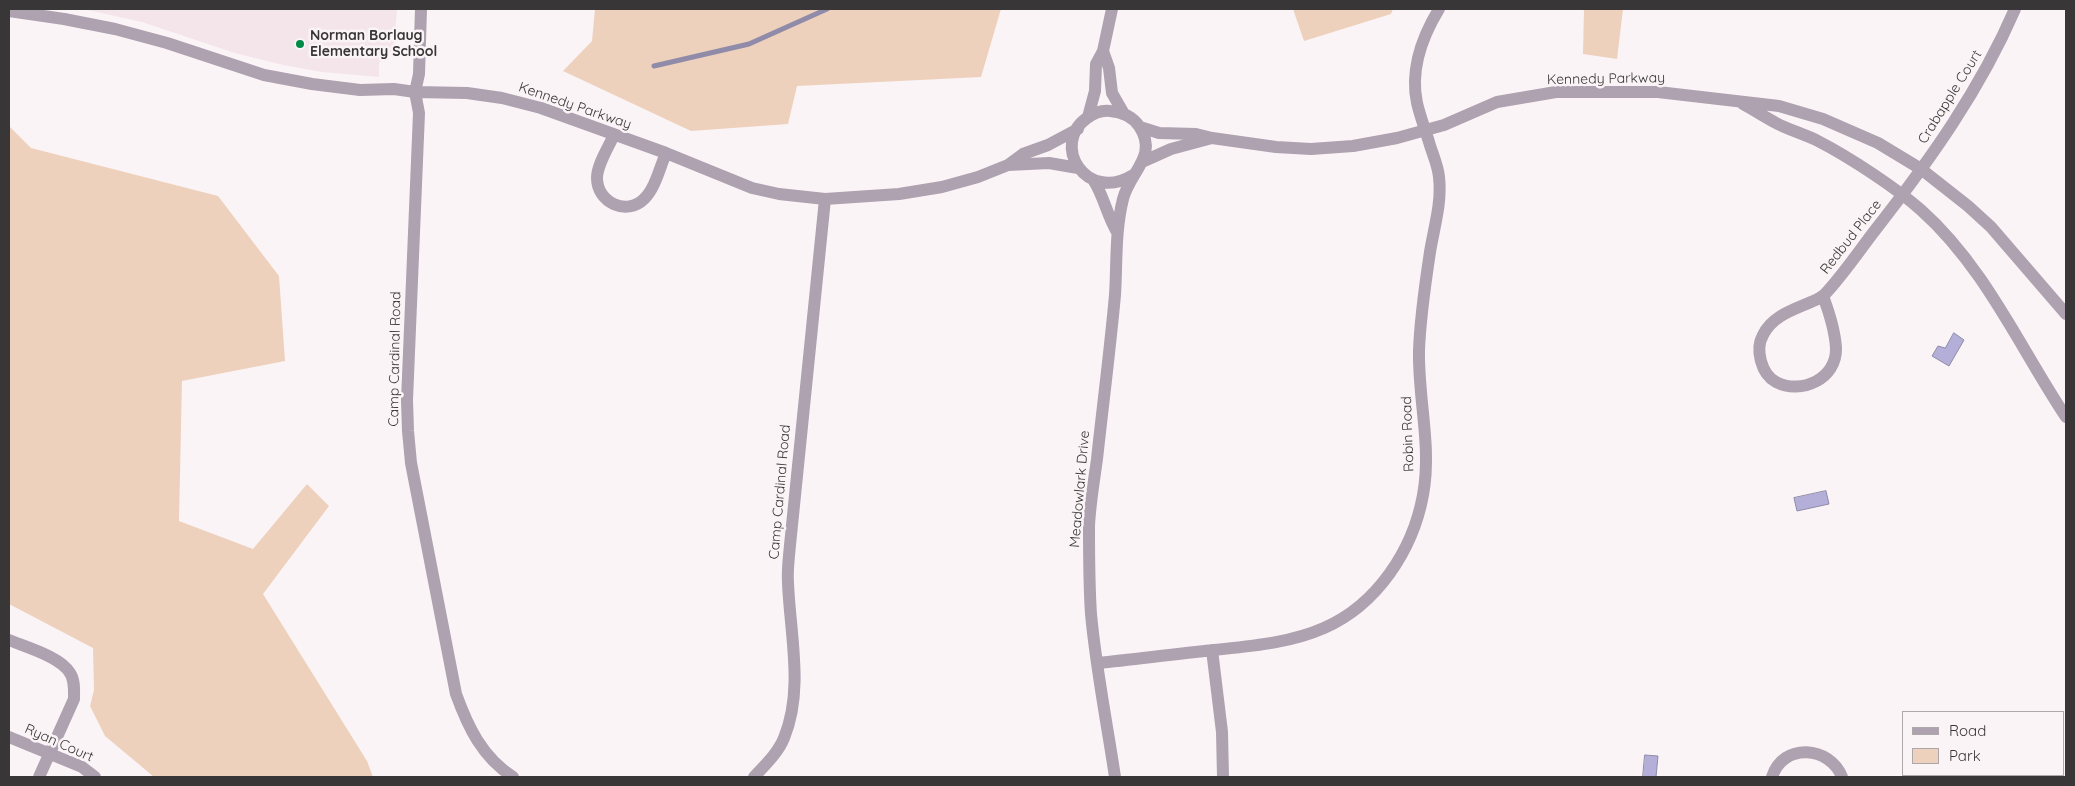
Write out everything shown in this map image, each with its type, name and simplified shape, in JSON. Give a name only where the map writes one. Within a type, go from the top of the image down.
[{"type":"street","name":"Camp Cardinal Road","points":[[421,9],[419,74],[415,92],[419,113],[407,400],[411,463],[456,694],[467,724],[482,749],[502,770],[513,777]]},
{"type":"street","points":[[1088,117],[1095,91],[1096,64],[1103,51],[1112,9]]},
{"type":"street","name":"Robin Road","points":[[1098,663],[1296,639],[1326,627],[1357,607],[1378,588],[1399,560],[1414,531],[1424,494],[1426,447],[1419,353],[1422,302],[1440,203],[1439,175],[1417,101],[1416,81],[1420,46],[1439,9]]},
{"type":"street","name":"Crabapple Court","points":[[1902,196],[1948,133],[1976,88],[1998,49],[2015,9]]},
{"type":"street","name":"Kennedy Parkway","points":[[9,11],[64,18],[115,29],[167,43],[264,75],[312,84],[360,90],[394,89],[415,92],[467,93],[502,98],[541,108],[752,188],[779,194],[825,199],[899,194],[942,187],[978,177],[1008,165],[1023,154],[1048,145],[1078,128]]},
{"type":"street","points":[[1103,51],[1109,68],[1112,93],[1124,114]]},
{"type":"street","name":"Kennedy Parkway","points":[[1140,127],[1159,133],[1196,134],[1276,147],[1311,149],[1353,146],[1397,138],[1426,131],[1497,102],[1556,92],[1658,92],[1778,106],[1823,119],[1878,143],[1921,169],[1991,227],[2066,314]]},
{"type":"street","name":"Kennedy Parkway","points":[[1739,102],[1777,123],[1818,141],[1859,166],[1922,211],[1974,270],[2003,312],[2066,418]]},
{"type":"street","points":[[1106,110],[1124,114],[1140,127],[1146,144],[1142,162],[1133,175],[1123,181],[1112,184],[1087,178],[1078,168],[1073,157],[1072,144],[1078,128],[1088,117],[1106,110]]},
{"type":"street","points":[[614,135],[597,178],[599,189],[611,204],[622,207],[633,206],[645,199],[666,154]]},
{"type":"street","name":"Kennedy Parkway","points":[[1142,162],[1171,149],[1212,138]]},
{"type":"street","name":"Kennedy Parkway","points":[[1008,165],[1049,163],[1078,168]]},
{"type":"street","name":"Meadowlark Drive","points":[[1115,777],[1091,614],[1090,523],[1115,294],[1117,232],[1125,193],[1133,175]]},
{"type":"street","name":"Meadowlark Drive","points":[[1094,180],[1101,192],[1111,222],[1117,232]]},
{"type":"street","name":"Redbud Place","points":[[1823,296],[1829,311],[1836,349],[1830,368],[1821,379],[1806,386],[1788,386],[1774,381],[1764,368],[1759,353],[1762,336],[1770,324],[1783,314],[1823,296],[1902,196]]},
{"type":"street","name":"Camp Cardinal Road","points":[[754,777],[771,759],[783,740],[792,716],[794,693],[788,581],[790,545],[825,199]]},
{"type":"street","points":[[9,640],[63,664],[71,674],[75,686],[74,699],[39,777]]},
{"type":"street","points":[[1212,650],[1222,732],[1224,777]]},
{"type":"street","name":"Ryan Court","points":[[9,737],[82,767],[95,777]]},
{"type":"street","points":[[1772,777],[1783,760],[1797,752],[1812,752],[1826,758],[1839,769],[1842,777]]},
{"type":"shaded area","name":"Norman Borlaug Elementary School","points":[[83,9],[397,9],[394,48],[379,63],[379,77],[322,72],[283,65],[235,53],[142,22]]},
{"type":"shaded area","points":[[1954,333],[1964,340],[1949,366],[1932,356],[1938,346],[1945,348]]},
{"type":"shaded area","points":[[1826,491],[1829,504],[1797,511],[1794,498]]},
{"type":"shaded area","points":[[1645,755],[1658,756],[1656,777],[1643,777]]},
{"type":"green space","points":[[595,9],[1001,9],[981,77],[797,86],[788,124],[691,131],[563,71],[592,41]]},
{"type":"green space","points":[[1293,9],[1393,9],[1391,14],[1304,41]]},
{"type":"green space","points":[[1584,9],[1623,9],[1617,59],[1583,54]]},
{"type":"green space","points":[[9,126],[31,148],[218,196],[279,276],[285,361],[182,381],[179,521],[253,549],[307,484],[329,506],[263,594],[367,761],[373,777],[154,777],[105,736],[90,706],[94,690],[93,648],[9,604]]},
{"type":"waterway","points":[[654,66],[749,44],[827,9]]},
{"type":"place","name":"Norman Borlaug Elementary School","points":[[300,44]]}]
